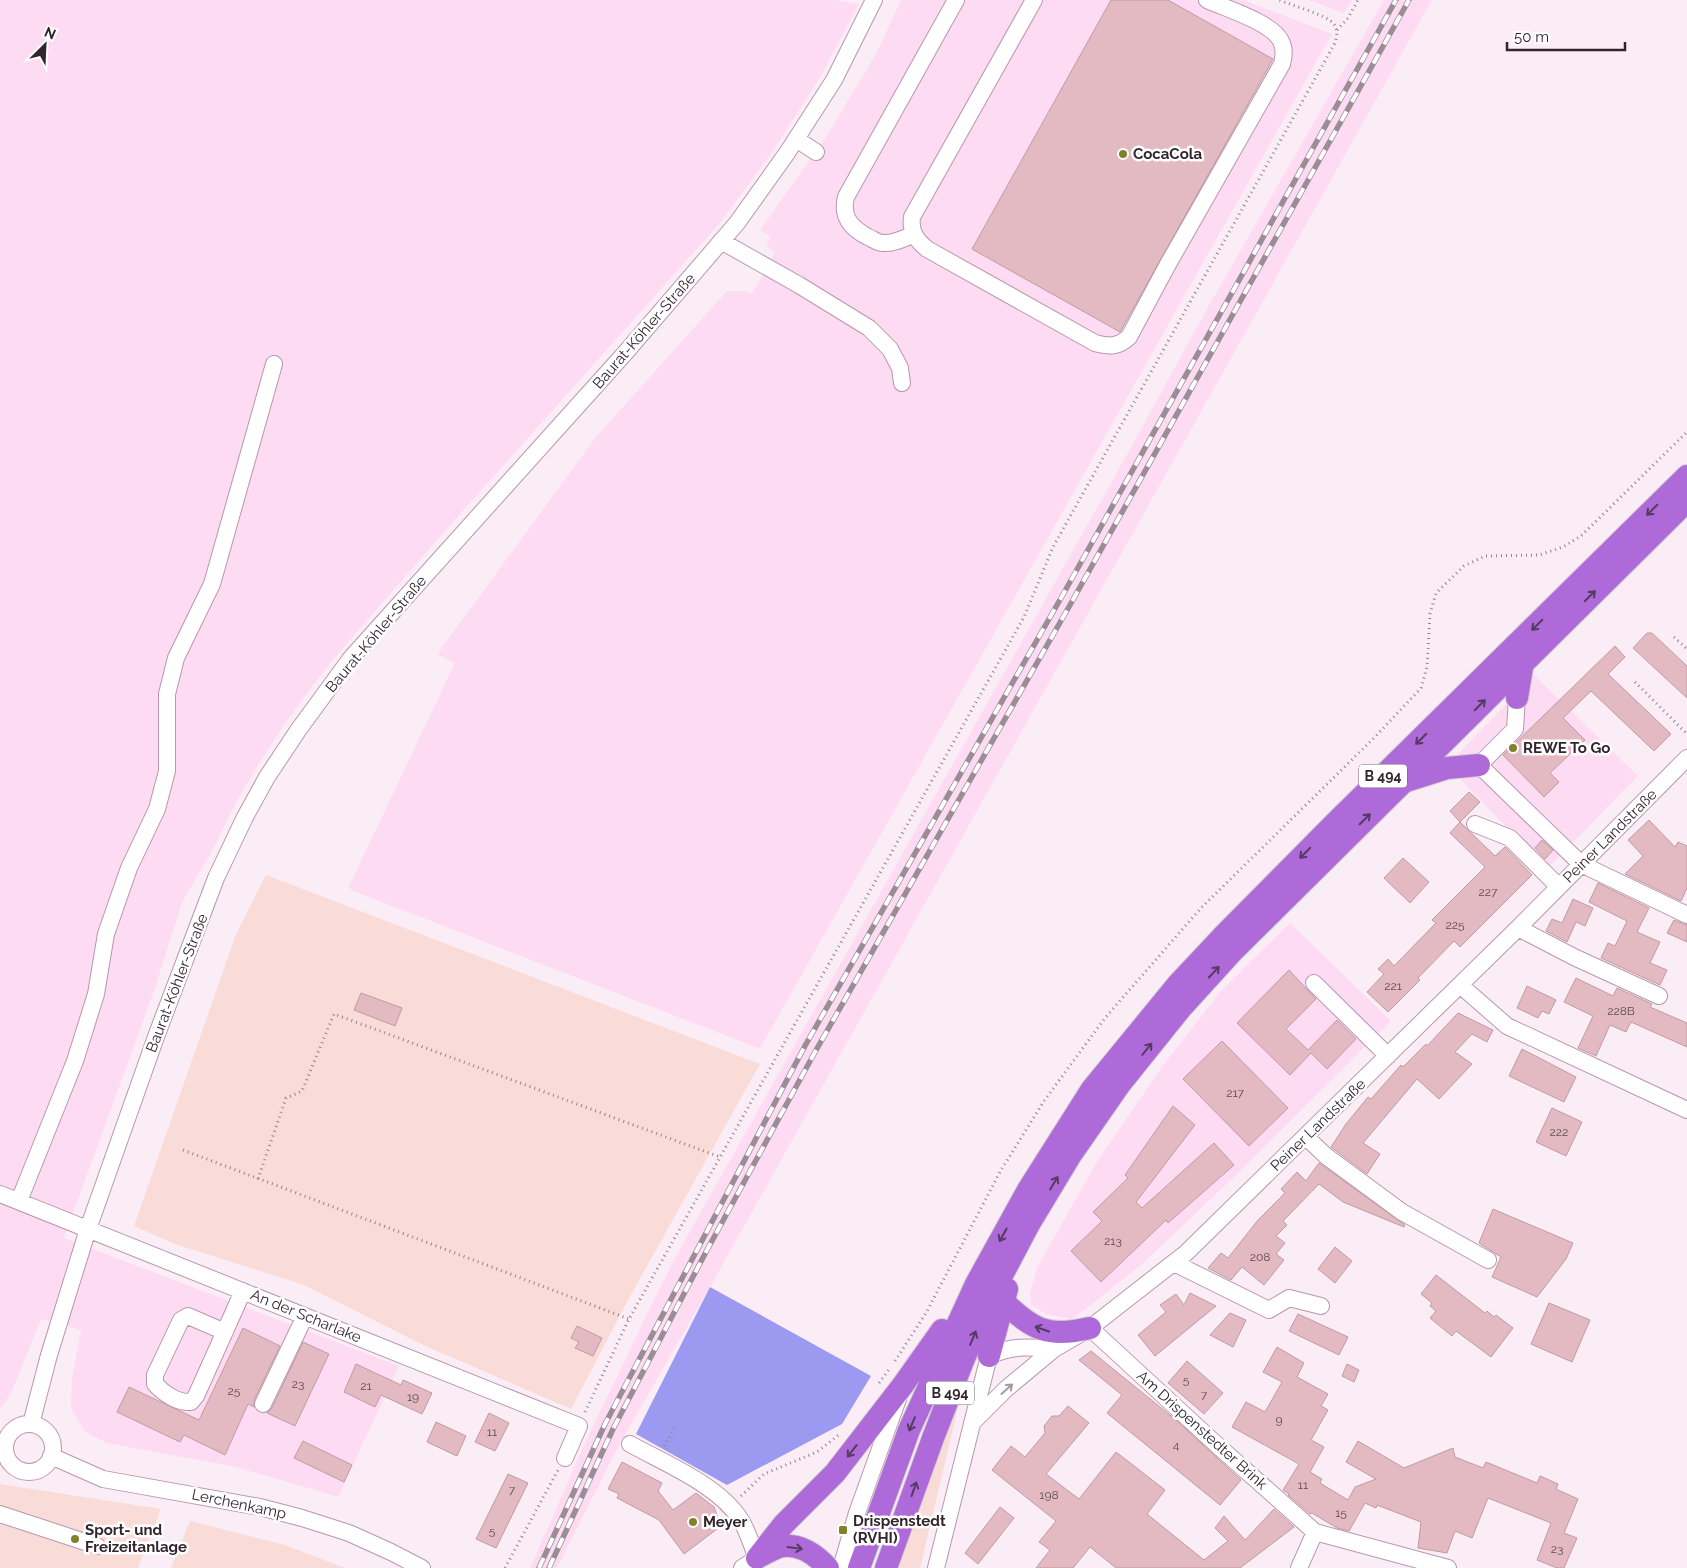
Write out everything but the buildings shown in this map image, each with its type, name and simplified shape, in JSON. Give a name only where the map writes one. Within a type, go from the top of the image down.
[{"type":"highway","name":"B 494","points":[[859,1568],[909,1430],[976,1284],[1028,1190],[1092,1089],[1178,984],[1224,935],[1687,476]]},
{"type":"highway","name":"B 494","points":[[886,1568],[932,1438],[990,1298],[1029,1224],[1070,1156],[1120,1084],[1181,1008],[1231,953],[1687,501]]},
{"type":"highway","points":[[1517,698],[1523,662]]},
{"type":"highway","points":[[1402,782],[1448,768],[1479,765]]},
{"type":"highway","points":[[989,1356],[1003,1301],[1029,1224]]},
{"type":"highway","points":[[750,1563],[784,1524],[835,1472],[903,1385],[976,1284]]},
{"type":"highway","points":[[1003,1301],[1026,1321],[1036,1327],[1054,1333],[1090,1328]]},
{"type":"highway","points":[[750,1563],[783,1546],[804,1549],[821,1560],[828,1568]]},
{"type":"street","name":"Baurat-Köhler-Straße","points":[[31,1424],[49,1354],[88,1229],[157,1034],[216,878],[245,817],[268,777],[299,729],[351,658],[626,352],[737,223],[796,139],[834,80],[874,0]]},
{"type":"street","points":[[914,234],[892,242],[876,241],[856,231],[849,223],[844,206],[846,197],[956,0]]},
{"type":"street","points":[[1034,0],[912,217],[911,226],[918,242],[927,249],[1095,343],[1106,346],[1115,346],[1123,343],[1129,337],[1167,266],[1282,64],[1284,56],[1281,40],[1268,28],[1207,0]]},
{"type":"street","points":[[796,139],[816,152]]},
{"type":"street","points":[[721,241],[799,285],[869,328],[890,349],[900,368],[902,384]]},
{"type":"street","points":[[19,1201],[75,1061],[96,994],[106,934],[130,868],[157,809],[167,771],[167,694],[176,658],[212,584],[274,364]]},
{"type":"street","points":[[1517,698],[1514,729],[1479,765],[1581,864],[1687,915]]},
{"type":"street","name":"Peiner Landstraße","points":[[972,1423],[1006,1389],[1054,1349],[1090,1328],[1174,1263],[1306,1137],[1581,864],[1681,774],[1687,758]]},
{"type":"street","points":[[1475,824],[1510,838],[1558,887]]},
{"type":"street","points":[[1518,928],[1574,957],[1659,996]]},
{"type":"street","points":[[1314,983],[1388,1056]]},
{"type":"street","points":[[1460,985],[1507,1026],[1687,1110]]},
{"type":"street","points":[[1306,1137],[1326,1156],[1402,1212],[1488,1260]]},
{"type":"street","name":"An der Scharlake","points":[[0,1194],[579,1426]]},
{"type":"street","points":[[1174,1263],[1269,1310],[1289,1298],[1321,1306]]},
{"type":"street","points":[[225,1332],[188,1316],[182,1320],[155,1374],[155,1384],[163,1392],[184,1402],[191,1402],[196,1396],[225,1332],[243,1291]]},
{"type":"street","points":[[263,1404],[305,1316]]},
{"type":"street","name":"Am Drispenstedter Brink","points":[[1090,1328],[1315,1532],[1427,1566],[1448,1568]]},
{"type":"street","points":[[936,1568],[989,1356],[1003,1350],[1022,1346],[1054,1349]]},
{"type":"street","points":[[841,1568],[857,1513],[903,1385]]},
{"type":"street","points":[[22,1424],[31,1424],[39,1426],[50,1437],[53,1445],[50,1461],[44,1467],[38,1470],[23,1471],[10,1463],[2,1450],[9,1434],[15,1428],[22,1424]]},
{"type":"street","points":[[565,1458],[579,1426]]},
{"type":"street","points":[[630,1444],[692,1478],[728,1505],[742,1522],[750,1563]]},
{"type":"street","name":"Lerchenkamp","points":[[51,1456],[103,1479],[260,1507],[302,1518],[349,1533],[422,1568]]},
{"type":"street","points":[[0,1514],[97,1546]]},
{"type":"street","points":[[1299,1568],[1315,1532]]},
{"type":"path","points":[[579,1426],[629,1319],[1024,616],[1053,547],[1335,43],[1336,30],[1334,24],[1327,18],[1279,0]]},
{"type":"path","points":[[1336,30],[1348,18],[1358,0]]},
{"type":"path","points":[[1674,637],[1687,650]]},
{"type":"path","points":[[1635,682],[1687,734]]},
{"type":"path","points":[[258,1179],[286,1098],[302,1091],[334,1014],[720,1157]]},
{"type":"path","points":[[183,1150],[629,1319]]},
{"type":"path","points":[[505,1568],[565,1458]]},
{"type":"shaded area","points":[[0,0],[834,0],[859,4],[819,79],[771,154],[719,224],[342,649],[284,725],[258,765],[233,808],[211,853],[182,902],[155,988],[64,1238],[399,1366],[338,1497],[236,1467],[107,1443],[85,1432],[71,1408],[72,1378],[81,1330],[41,1319],[10,1396],[0,1408]]},
{"type":"shaded area","points":[[901,0],[1243,0],[1332,34],[761,1047],[758,1048],[351,890],[349,886],[455,663],[438,655],[440,650],[596,437],[727,291],[744,291],[752,294],[775,252],[766,246],[771,237],[760,230],[826,137],[877,52]]},
{"type":"shaded area","points":[[1309,0],[1352,0],[1344,13]]},
{"type":"shaded area","points":[[1384,0],[1432,0],[710,1287],[618,1447],[557,1568],[530,1568],[590,1432],[671,1265],[1208,307]]},
{"type":"shaded area","points":[[1534,675],[1638,776],[1547,869],[1460,779],[1457,755]]},
{"type":"shaded area","points":[[266,875],[760,1064],[628,1300],[571,1409],[423,1345],[304,1285],[175,1244],[134,1226],[235,937]]},
{"type":"shaded area","points":[[1290,923],[1391,1021],[1231,1180],[1142,1264],[1073,1319],[1048,1315],[1031,1305],[1030,1292],[1037,1268],[1096,1163],[1164,1064],[1221,991]]},
{"type":"shaded area","points":[[710,1287],[871,1376],[842,1424],[727,1485],[636,1434]]},
{"type":"shaded area","points":[[962,1391],[920,1568],[897,1568]]},
{"type":"shaded area","name":"Sport- und Freizeitanlage","points":[[0,1484],[161,1509],[138,1568],[0,1568]]},
{"type":"shaded area","points":[[190,1521],[285,1545],[345,1568],[171,1568]]},
{"type":"railway","points":[[539,1568],[605,1424],[806,1044],[1061,598],[1396,0]]},
{"type":"railway","points":[[549,1568],[613,1429],[707,1250],[815,1052],[1070,605],[1409,0]]},
{"type":"place","name":"CocaCola","points":[[1123,154]]},
{"type":"place","name":"REWE To Go","points":[[1513,748]]},
{"type":"place","name":"Meyer","points":[[693,1522]]},
{"type":"place","name":"Drispenstedt (RVHI)","points":[[843,1530]]},
{"type":"place","name":"Sport- und Freizeitanlage","points":[[75,1539]]}]
